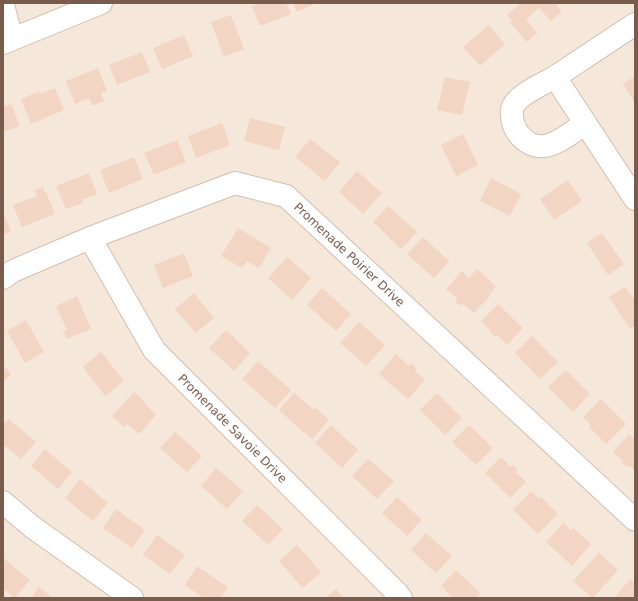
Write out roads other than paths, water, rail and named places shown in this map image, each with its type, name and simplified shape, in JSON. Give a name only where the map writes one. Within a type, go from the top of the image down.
[{"type":"street","points":[[3,5],[8,41],[101,3]]},
{"type":"street","points":[[585,124],[559,141],[548,146],[537,146],[525,141],[516,132],[512,120],[512,109],[518,99],[527,92],[555,77],[635,24]]},
{"type":"street","points":[[555,77],[635,199]]},
{"type":"street","name":"Promenade Poirier Drive","points":[[3,278],[13,270],[90,238],[235,183],[286,196],[635,520]]},
{"type":"street","name":"Promenade Savoie Drive","points":[[90,238],[154,350],[401,598]]},
{"type":"street","points":[[3,502],[30,526],[132,598]]}]
